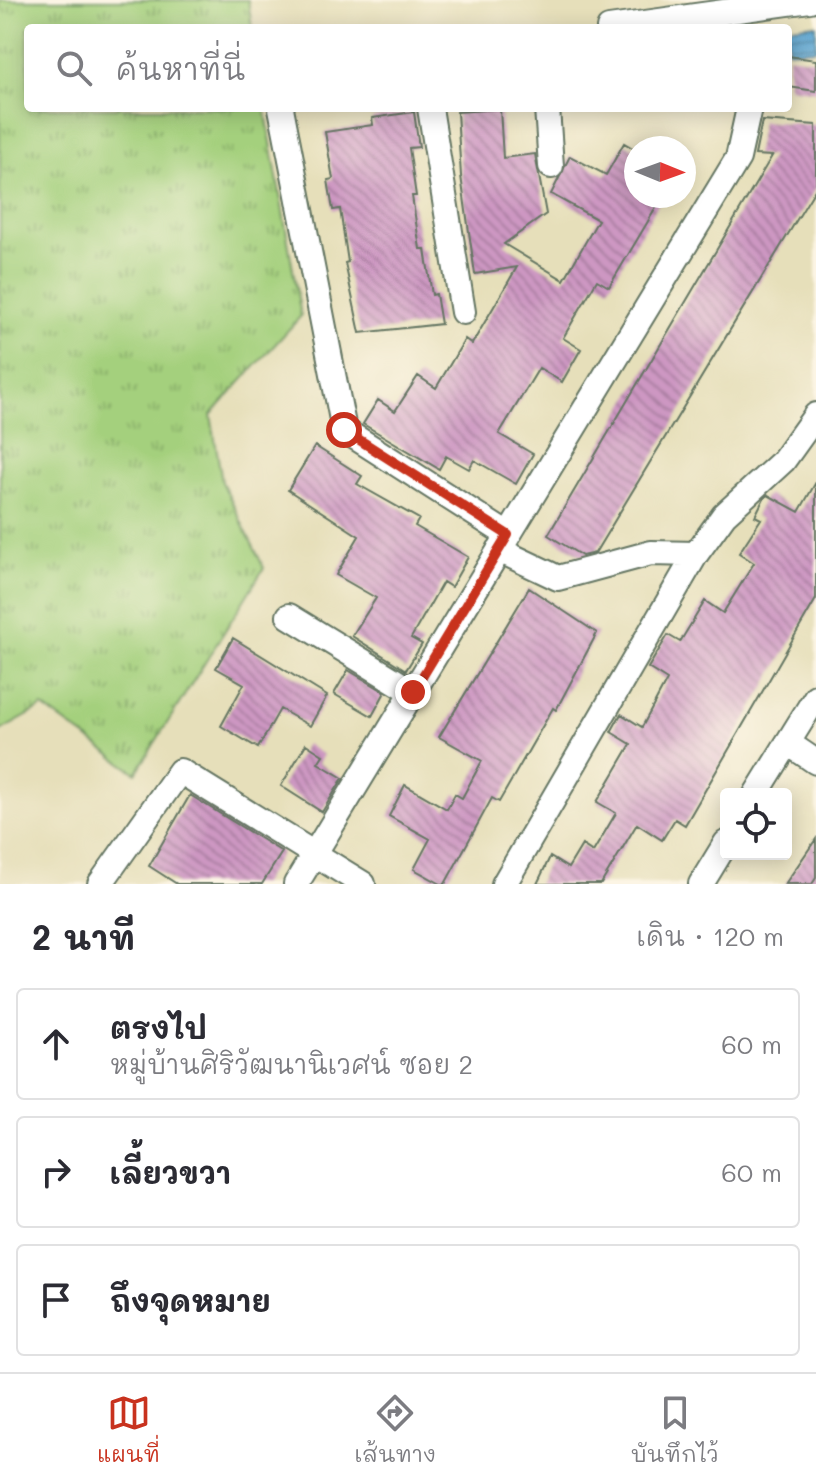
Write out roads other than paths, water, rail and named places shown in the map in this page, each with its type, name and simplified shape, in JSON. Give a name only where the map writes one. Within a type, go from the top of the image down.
[{"type":"street","points":[[626,24],[696,8],[745,18],[810,0]]},
{"type":"street","points":[[282,112],[344,430],[558,578],[651,553],[696,554]]},
{"type":"street","points":[[431,112],[463,312]]},
{"type":"street","points":[[547,112],[551,166]]},
{"type":"street","points":[[296,884],[738,158],[748,112]]},
{"type":"street","points":[[504,884],[696,554],[724,515],[783,461],[816,415]]},
{"type":"street","points":[[289,616],[413,692]]},
{"type":"street","points":[[760,788],[816,697]]},
{"type":"street","points":[[788,743],[816,762]]},
{"type":"street","points":[[100,884],[180,771],[363,884]]},
{"type":"street","points":[[701,884],[720,853]]},
{"type":"water","points":[[816,24],[816,49],[792,51],[792,27]]}]
